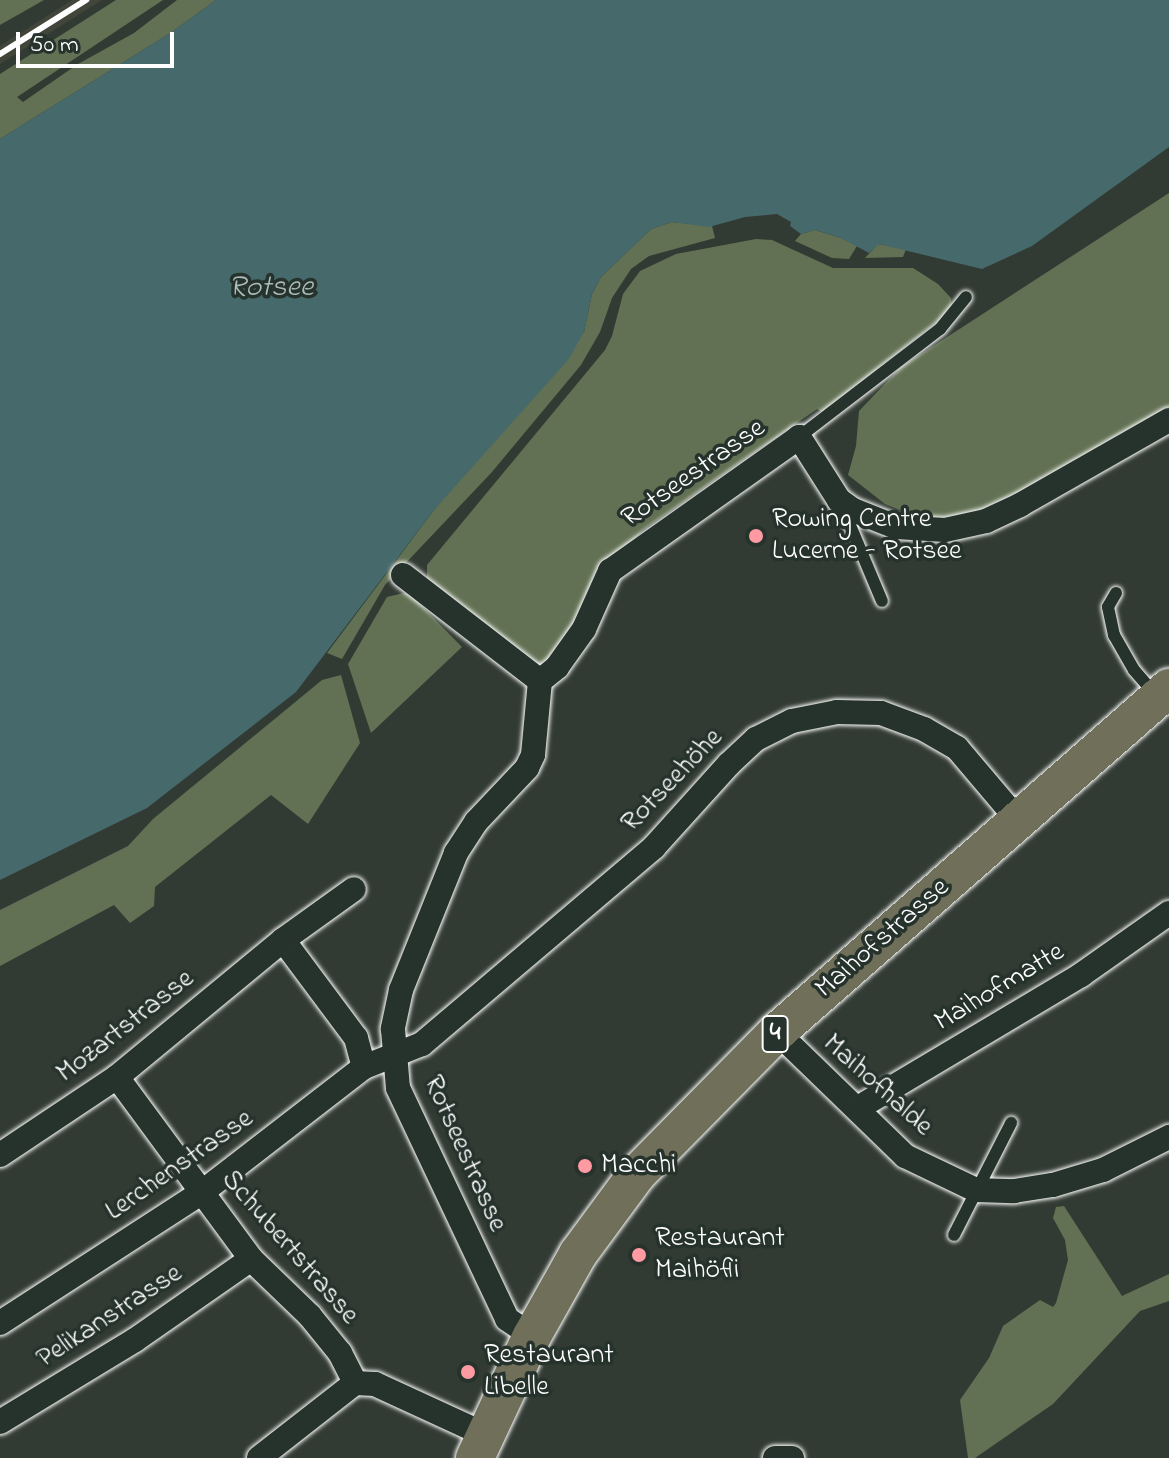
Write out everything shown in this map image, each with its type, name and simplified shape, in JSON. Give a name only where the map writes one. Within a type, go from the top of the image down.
[{"type":"main road","name":"Maihofstrasse","points":[[480,1446],[532,1336],[578,1254],[618,1196],[685,1122],[777,1032],[1164,693]]},
{"type":"street","points":[[839,500],[853,510],[896,527],[945,530],[986,521],[1169,420]]},
{"type":"street","name":"Rotseestrasse","points":[[532,1336],[507,1319],[398,1088],[393,1058],[393,1029],[401,990],[436,896],[476,822],[527,768],[533,755],[541,700],[540,681],[557,667],[584,629],[610,571],[799,437],[839,500]]},
{"type":"street","points":[[403,575],[540,681]]},
{"type":"street","name":"Rotseehöhe","points":[[393,1058],[422,1044],[654,847],[729,764],[756,739],[792,721],[837,712],[881,713],[924,729],[957,748],[1018,820]]},
{"type":"street","name":"Mozartstrasse","points":[[0,1155],[117,1077],[283,940],[354,889]]},
{"type":"street","name":"Maihofmatte","points":[[858,1108],[1081,975],[1169,913]]},
{"type":"street","points":[[283,940],[356,1038],[364,1067]]},
{"type":"street","name":"Maihofhalde","points":[[777,1032],[905,1156],[976,1190],[1014,1191],[1053,1185],[1128,1160],[1169,1137]]},
{"type":"street","name":"Lerchenstrasse","points":[[0,1323],[201,1193],[364,1067],[393,1058]]},
{"type":"street","name":"Schubertstrasse","points":[[117,1077],[251,1259],[310,1316],[340,1353],[355,1383]]},
{"type":"street","name":"Pelikanstrasse","points":[[0,1422],[135,1340],[251,1259]]},
{"type":"street","points":[[259,1458],[355,1383],[375,1384],[480,1446]]},
{"type":"street","points":[[775,1458],[792,1458]]},
{"type":"lane","points":[[799,437],[940,329],[966,297]]},
{"type":"lane","points":[[839,500],[882,601]]},
{"type":"lane","points":[[1116,593],[1108,607],[1114,635],[1134,670],[1164,693]]},
{"type":"lane","points":[[954,1235],[1011,1123]]},
{"type":"shaded area","points":[[72,0],[102,0],[0,64],[0,46]]},
{"type":"green space","points":[[0,0],[44,0],[0,25]]},
{"type":"green space","points":[[116,0],[163,0],[17,97],[23,102],[78,64],[134,33],[177,0],[216,0],[172,32],[0,139],[0,74]]},
{"type":"green space","points":[[1169,193],[1169,413],[1061,476],[963,517],[921,518],[885,504],[848,475],[856,446],[859,411],[901,367]]},
{"type":"green space","points":[[672,222],[712,226],[715,238],[649,256],[631,269],[612,298],[600,332],[581,365],[492,472],[385,585],[342,659],[327,653],[434,510],[584,332],[592,294],[601,277],[651,229]]},
{"type":"green space","points":[[815,230],[857,246],[849,259],[832,258],[795,241],[801,234]]},
{"type":"green space","points":[[756,239],[772,240],[833,268],[913,268],[938,284],[951,298],[952,310],[822,412],[817,409],[643,530],[617,556],[566,647],[542,667],[528,663],[427,579],[427,565],[605,350],[623,294],[640,271],[676,254]]},
{"type":"green space","points":[[878,244],[906,249],[903,257],[865,258]]},
{"type":"green space","points":[[408,592],[462,647],[371,733],[348,664],[387,597]]},
{"type":"green space","points":[[341,675],[360,743],[308,824],[271,795],[155,887],[154,906],[130,923],[114,905],[0,966],[0,910],[128,846],[153,819],[322,680]]},
{"type":"green space","points":[[1064,1206],[1122,1296],[1169,1274],[1169,1301],[1140,1311],[1053,1404],[975,1458],[968,1458],[960,1400],[989,1358],[1003,1326],[1040,1300],[1053,1307],[1056,1303],[1068,1260],[1065,1240],[1053,1218],[1056,1207]]},
{"type":"water","name":"Rotsee","points":[[216,0],[1169,0],[1169,147],[1032,246],[982,269],[879,244],[869,253],[841,238],[815,230],[801,234],[790,226],[791,222],[777,214],[745,217],[709,227],[672,222],[651,229],[601,277],[592,294],[584,332],[568,360],[434,510],[296,692],[147,808],[0,880],[0,139],[172,32]]},
{"type":"railway","points":[[0,54],[86,0]]},
{"type":"place","name":"Rowing Centre Lucerne - Rotsee","points":[[756,536]]},
{"type":"place","name":"Macchi","points":[[585,1166]]},
{"type":"place","name":"Restaurant Maihöfli","points":[[639,1255]]},
{"type":"place","name":"Restaurant Libelle","points":[[468,1372]]}]
